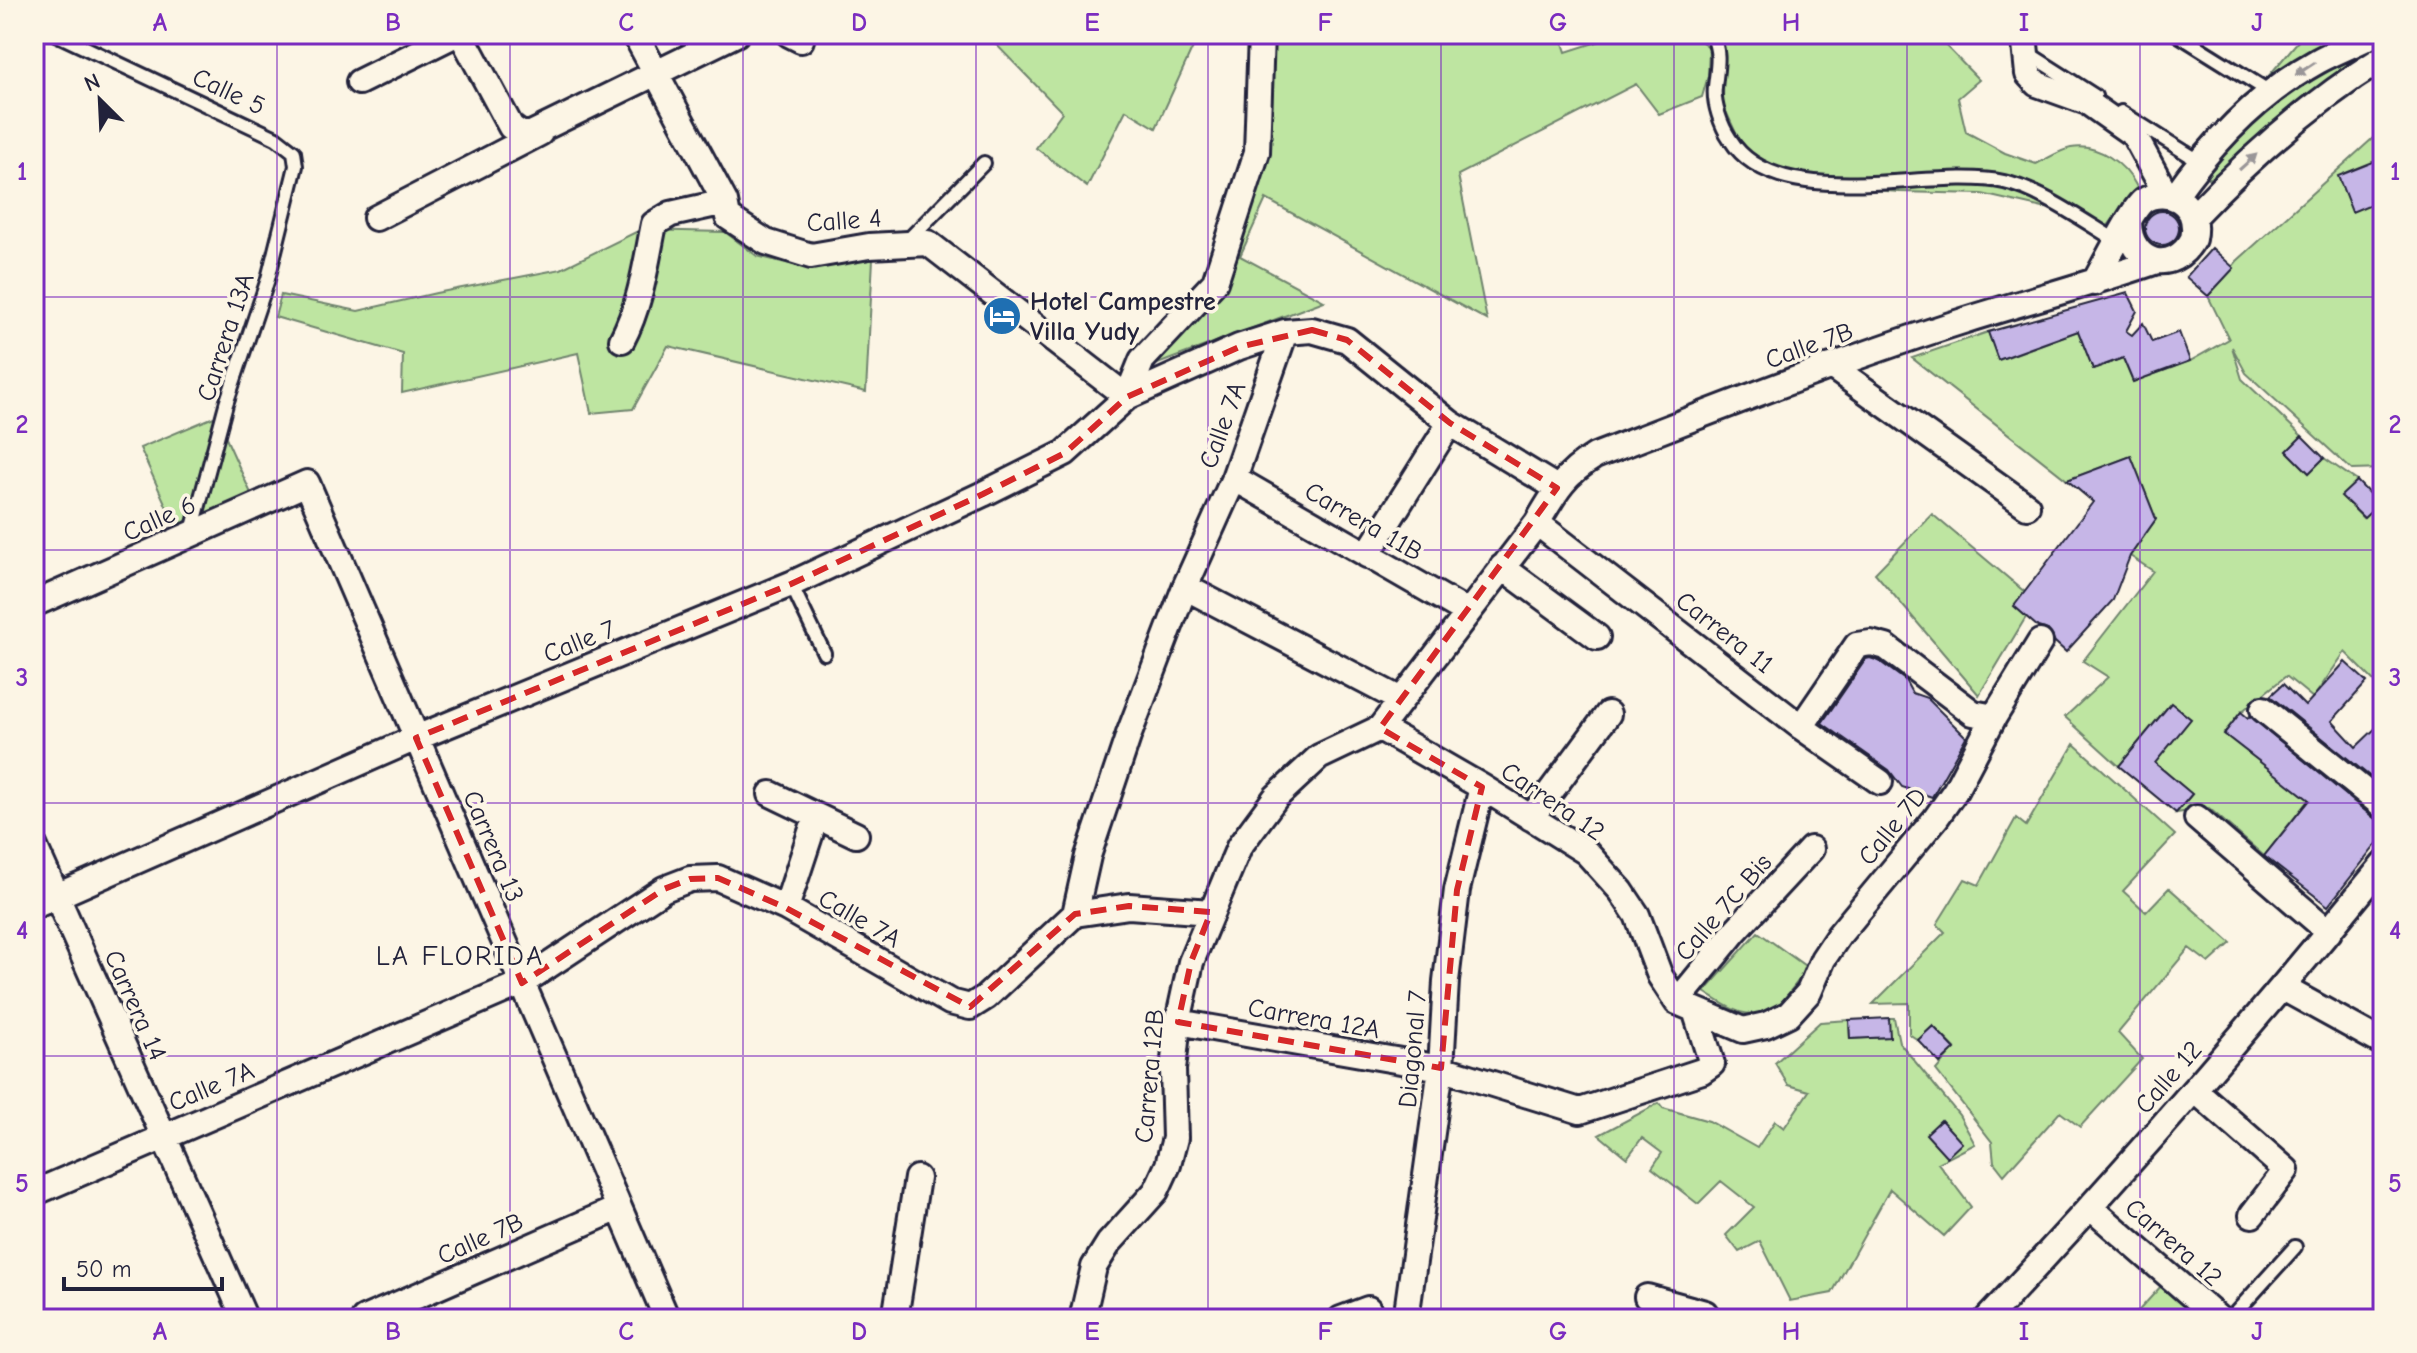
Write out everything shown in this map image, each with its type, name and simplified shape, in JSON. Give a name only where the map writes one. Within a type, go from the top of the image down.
[{"type":"street","points":[[359,82],[458,34],[511,127],[521,134],[531,134],[656,74]]},
{"type":"street","name":"Calle 4","points":[[635,34],[725,202],[728,217],[766,242],[811,256],[869,246],[928,243],[1127,397]]},
{"type":"street","points":[[376,218],[736,34]]},
{"type":"street","points":[[1127,397],[1142,360],[1215,282],[1257,152],[1261,34]]},
{"type":"street","points":[[2024,34],[2028,74],[2037,84],[2087,102],[2134,135],[2170,196],[2185,205],[2193,217],[2193,239],[2188,249],[2169,261],[2144,257],[2135,248],[2130,236],[2123,232]]},
{"type":"street","points":[[2170,196],[2199,161],[2270,92],[2318,61],[2368,35]]},
{"type":"street","points":[[2193,217],[2295,120],[2383,58]]},
{"type":"street","points":[[2094,283],[2137,207],[2143,201],[2170,196]]},
{"type":"street","points":[[622,340],[632,321],[640,292],[654,224],[671,214],[725,202]]},
{"type":"street","name":"Calle 7B","points":[[1380,728],[1537,523],[1557,488],[1574,469],[1595,456],[1831,366],[2157,261]]},
{"type":"street","points":[[1127,397],[1239,347],[1285,332],[1312,330],[1347,340],[1450,423],[1557,488]]},
{"type":"street","name":"Calle 7A","points":[[34,1193],[522,983],[664,889],[690,879],[718,878],[786,908],[950,1002],[970,1007],[986,997],[1075,914],[1088,856],[1129,734],[1185,587],[1234,478],[1285,332]]},
{"type":"street","points":[[1831,366],[2027,506]]},
{"type":"street","name":"Calle 7","points":[[34,906],[416,738],[791,584],[1065,453],[1127,397]]},
{"type":"street","points":[[1367,555],[1450,423]]},
{"type":"street","name":"Carrera 11B","points":[[1234,478],[1467,612]]},
{"type":"street","name":"Calle 6","points":[[34,604],[307,483]]},
{"type":"street","name":"Carrera 13","points":[[307,483],[619,1208],[673,1318]]},
{"type":"street","name":"Carrera 11","points":[[1537,523],[1801,727],[1880,782]]},
{"type":"street","points":[[1502,567],[1597,637]]},
{"type":"street","points":[[1185,587],[1401,700]]},
{"type":"street","name":"Calle 7D","points":[[1686,1006],[1743,1030],[1766,1025],[1789,1014],[1809,992],[1823,959],[1839,935],[1955,791],[1994,717],[2040,642]]},
{"type":"street","points":[[1801,727],[1857,645],[1871,643],[1886,647],[1973,713],[1994,717]]},
{"type":"street","points":[[2263,709],[2383,806]]},
{"type":"street","points":[[1531,818],[1608,714]]},
{"type":"street","name":"Carrera 12","points":[[1380,728],[1586,852],[1621,891],[1637,915],[1660,976],[1686,1006],[1712,1064],[1702,1071],[1580,1111],[1441,1068]]},
{"type":"street","name":"Carrera 12B","points":[[1082,1319],[1094,1267],[1109,1243],[1156,1191],[1168,1165],[1175,1138],[1173,1070],[1178,1022],[1191,962],[1239,847],[1276,797],[1319,757],[1380,728]]},
{"type":"street","name":"Diagonal 7","points":[[1406,1319],[1441,1068],[1446,981],[1457,890],[1482,787]]},
{"type":"street","points":[[771,794],[856,835]]},
{"type":"street","points":[[786,908],[816,817]]},
{"type":"street","points":[[2197,818],[2329,932]]},
{"type":"street","name":"Carrera 14","points":[[34,845],[245,1319]]},
{"type":"street","name":"Calle 7C Bis","points":[[1686,1006],[1736,930],[1811,849]]},
{"type":"street","name":"Calle 12","points":[[1987,1319],[2195,1090],[2383,865]]},
{"type":"street","points":[[1075,914],[1129,906],[1211,912]]},
{"type":"street","points":[[2283,988],[2383,1043]]},
{"type":"street","name":"Carrera 12A","points":[[1178,1022],[1441,1068]]},
{"type":"street","points":[[2195,1090],[2286,1170],[2252,1215]]},
{"type":"street","points":[[895,1319],[917,1178]]},
{"type":"street","name":"Calle 7B","points":[[364,1319],[619,1208]]},
{"type":"street","name":"Carrera 12","points":[[2091,1208],[2219,1319]]},
{"type":"street","points":[[1647,1297],[1705,1313],[1709,1319]]},
{"type":"street","points":[[1341,1319],[1368,1309]]},
{"type":"lane","name":"Calle 5","points":[[56,34],[276,138],[294,152]]},
{"type":"lane","points":[[1712,34],[1718,47],[1715,103],[1730,140],[1752,162],[1806,182],[1886,184],[1970,177],[2007,182],[2123,232]]},
{"type":"lane","points":[[2177,34],[2270,92]]},
{"type":"lane","points":[[2034,57],[2199,161]]},
{"type":"lane","name":"Carrera 13A","points":[[191,535],[226,404],[268,279],[296,166],[294,152]]},
{"type":"lane","points":[[904,244],[984,163]]},
{"type":"lane","points":[[791,584],[824,653]]},
{"type":"lane","points":[[2230,1319],[2295,1247]]},
{"type":"highlighted area","points":[[1312,330],[1347,340],[1450,423],[1557,488],[1380,728],[1482,787],[1457,890],[1441,1068],[1178,1022],[1191,962],[1211,912],[1129,906],[1075,914],[970,1007],[786,908],[718,878],[690,879],[664,889],[522,983],[416,738],[791,584],[983,494],[1065,453],[1127,397],[1239,347]]},
{"type":"green space","points":[[986,34],[1199,34],[1156,128],[1126,110],[1087,187],[1036,148],[1062,112]]},
{"type":"green space","points":[[1268,34],[1560,34],[1566,52],[1622,34],[1684,34],[1695,37],[1709,47],[1708,76],[1702,97],[1659,114],[1636,84],[1458,175],[1487,320],[1266,199],[1240,256],[1324,301],[1147,368],[1224,286],[1262,151]]},
{"type":"green space","points":[[1720,34],[1940,34],[1941,41],[1979,80],[1958,98],[1966,132],[2005,153],[2036,164],[2067,149],[2081,147],[2101,152],[2118,163],[2137,187],[2107,227],[2074,209],[2043,208],[1982,194],[1899,192],[1788,183],[1747,157],[1723,105],[1724,39]]},
{"type":"green space","points":[[2304,34],[2353,36],[2267,78]]},
{"type":"green space","points":[[2383,37],[2383,50],[2292,114],[2209,179],[2200,168],[2279,97]]},
{"type":"green space","points":[[2383,129],[2383,469],[2352,470],[2246,373],[2232,347],[2242,379],[2302,436],[2287,451],[2309,473],[2324,458],[2357,481],[2342,496],[2363,518],[2379,504],[2383,510],[2383,690],[2345,652],[2313,698],[2286,676],[2241,712],[2224,733],[2309,799],[2264,856],[2209,808],[2176,813],[2192,794],[2155,763],[2171,703],[2119,766],[2065,717],[2108,677],[2083,661],[2153,571],[2130,556],[2156,519],[2131,456],[2067,480],[1912,358],[1988,332],[1999,360],[2078,331],[2093,369],[2123,358],[2133,382],[2190,361],[2229,339],[2208,296],[2237,261]]},
{"type":"green space","points":[[640,230],[725,232],[757,256],[811,269],[873,259],[866,392],[668,346],[633,409],[591,413],[578,353],[402,393],[403,354],[275,317],[281,295],[358,311],[561,269]]},
{"type":"green space","points":[[216,416],[254,500],[179,534],[140,448]]},
{"type":"green space","points":[[1932,514],[2026,593],[2026,617],[1979,695],[1875,573]]},
{"type":"green space","points":[[2074,744],[2175,835],[2123,891],[2146,912],[2169,888],[2231,943],[2209,963],[2189,948],[2118,1033],[2142,1059],[2080,1127],[2060,1112],[2004,1175],[1994,1162],[1992,1142],[1936,1070],[1955,1048],[1933,1026],[1918,1040],[1909,1034],[1909,1003],[1873,1004],[1945,932],[1937,924],[1965,879],[1979,885],[2016,818],[2026,826]]},
{"type":"green space","points":[[1758,932],[1808,968],[1774,1012],[1752,1014],[1730,1008],[1704,992]]},
{"type":"green space","points":[[1889,1018],[1894,1018],[1899,1042],[1959,1115],[1975,1144],[1938,1163],[1971,1207],[1944,1236],[1890,1189],[1832,1293],[1790,1301],[1760,1241],[1739,1252],[1726,1235],[1754,1207],[1721,1181],[1698,1204],[1652,1168],[1662,1153],[1642,1138],[1627,1158],[1599,1135],[1659,1103],[1663,1108],[1709,1121],[1757,1148],[1775,1121],[1784,1128],[1809,1091],[1788,1085],[1775,1063],[1820,1022],[1849,1020],[1850,1039],[1889,1037]]},
{"type":"green space","points":[[2163,1284],[2203,1319],[2131,1319]]},
{"type":"building","points":[[2383,158],[2383,199],[2352,212],[2338,176]]},
{"type":"building","points":[[2162,211],[2174,216],[2179,228],[2174,240],[2162,245],[2150,240],[2145,228],[2150,216]]},
{"type":"building","points":[[2212,248],[2234,268],[2208,296],[2186,277]]},
{"type":"building","points":[[2128,293],[2137,311],[2126,331],[2132,335],[2143,323],[2152,342],[2179,332],[2190,361],[2133,382],[2123,358],[2093,369],[2078,331],[1998,360],[1988,332]]},
{"type":"building","points":[[2302,436],[2324,458],[2309,473],[2287,451]]},
{"type":"building","points":[[2131,456],[2156,519],[2130,556],[2113,600],[2066,652],[2048,630],[2038,627],[2014,606],[2093,502],[2067,480]]},
{"type":"building","points":[[2357,481],[2379,504],[2364,518],[2341,496]]},
{"type":"building","points":[[1870,658],[1905,680],[1912,693],[1927,698],[1966,737],[1932,797],[1902,787],[1889,770],[1822,723],[1866,659]]},
{"type":"building","points":[[2345,662],[2367,682],[2332,721],[2356,747],[2383,721],[2383,787],[2270,696],[2283,684],[2305,706]]},
{"type":"building","points":[[2171,703],[2191,719],[2155,763],[2192,794],[2176,813],[2119,766]]},
{"type":"building","points":[[2241,712],[2248,718],[2250,716],[2374,818],[2383,821],[2383,836],[2328,906],[2264,856],[2309,800],[2224,734]]},
{"type":"building","points":[[1889,1018],[1890,1037],[1850,1039],[1849,1020]]},
{"type":"building","points":[[1933,1026],[1955,1049],[1940,1063],[1918,1040]]},
{"type":"building","points":[[1941,1120],[1962,1143],[1947,1157],[1926,1134]]},
{"type":"place","name":"Hotel Campestre Villa Yudy","points":[[1002,316]]},
{"type":"district","name":"LA FLORIDA","points":[[460,955]]}]
